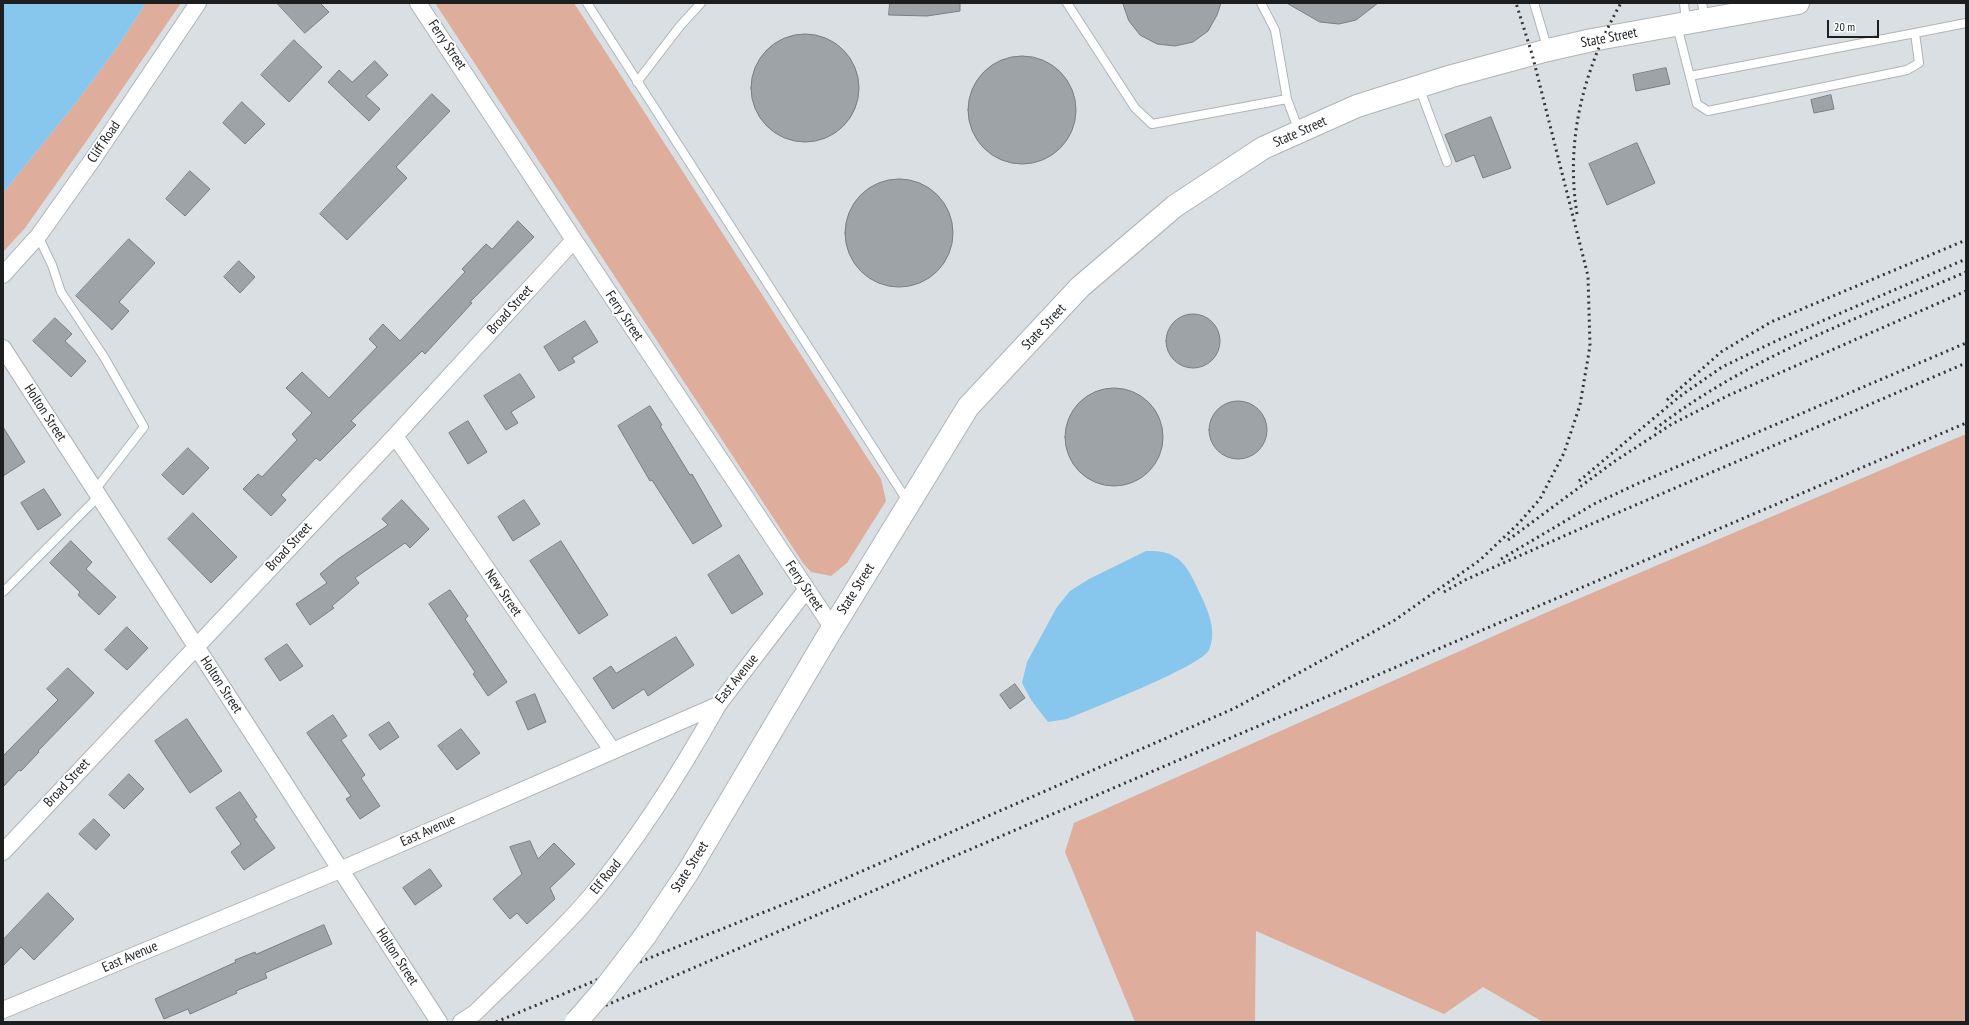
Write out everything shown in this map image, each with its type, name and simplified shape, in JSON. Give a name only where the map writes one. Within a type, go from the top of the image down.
[{"type":"street","name":"Cliff Road","points":[[3,275],[38,236],[93,159],[198,3]]},
{"type":"street","name":"Ferry Street","points":[[418,3],[806,590],[832,627]]},
{"type":"street","name":"State Street","points":[[576,1022],[603,991],[645,936],[688,872],[832,627],[968,407],[1080,288],[1175,206],[1263,148],[1357,106],[1419,86],[1548,50],[1691,15],[1798,3]]},
{"type":"street","name":"Broad Street","points":[[3,852],[395,436],[574,240]]},
{"type":"street","name":"Holton Street","points":[[3,348],[439,1022]]},
{"type":"street","name":"New Street","points":[[395,436],[612,750]]},
{"type":"street","name":"East Avenue","points":[[3,1010],[340,870],[718,705],[806,590]]},
{"type":"street","name":"Elf Road","points":[[461,1022],[475,1013],[590,898],[635,841],[686,762],[718,705]]},
{"type":"lane","points":[[587,3],[909,503]]},
{"type":"lane","points":[[637,82],[680,26],[701,3]]},
{"type":"lane","points":[[1067,3],[1135,108],[1152,124],[1287,99]]},
{"type":"lane","points":[[1261,3],[1275,30],[1287,99],[1299,132]]},
{"type":"lane","points":[[1534,3],[1548,50]]},
{"type":"lane","points":[[1691,15],[1690,76],[1698,104],[1708,111],[1908,70],[1919,63],[1915,32]]},
{"type":"lane","points":[[1690,76],[1966,23]]},
{"type":"lane","points":[[1419,86],[1447,162]]},
{"type":"lane","points":[[3,592],[97,493],[144,427],[104,358],[61,292],[52,265],[38,236]]},
{"type":"shaded area","points":[[146,3],[181,3],[25,228],[3,252],[3,193],[79,99],[118,46]]},
{"type":"shaded area","points":[[435,3],[574,3],[881,479],[886,501],[847,563],[831,576],[811,572],[803,563]]},
{"type":"shaded area","points":[[1966,434],[1966,1022],[1543,1022],[1483,987],[1444,1014],[1256,931],[1255,1022],[1135,1022],[1065,852],[1074,823],[1552,610]]},
{"type":"water","points":[[3,3],[146,3],[118,46],[79,99],[3,193]]},
{"type":"water","points":[[1146,551],[1164,552],[1170,554],[1182,562],[1191,575],[1209,615],[1212,641],[1209,650],[1186,667],[1166,677],[1067,719],[1048,722],[1031,700],[1022,683],[1027,662],[1057,607],[1070,591],[1089,579]]},
{"type":"building","points":[[277,3],[320,3],[329,12],[305,33]]},
{"type":"building","points":[[890,3],[960,3],[960,11],[927,16],[889,15]]},
{"type":"building","points":[[1123,3],[1221,3],[1217,15],[1208,31],[1193,42],[1175,46],[1157,44],[1140,35],[1129,21]]},
{"type":"building","points":[[1287,3],[1378,3],[1356,20],[1339,24],[1320,22]]},
{"type":"building","points":[[805,34],[826,38],[843,50],[855,67],[859,88],[855,109],[843,126],[826,138],[805,142],[784,138],[767,126],[755,109],[751,88],[755,67],[767,50],[784,38]]},
{"type":"building","points":[[294,40],[322,67],[289,102],[261,75]]},
{"type":"building","points":[[1022,56],[1043,60],[1060,72],[1072,89],[1076,110],[1072,131],[1060,148],[1043,160],[1022,164],[1001,160],[984,148],[972,131],[968,110],[972,89],[984,72],[1001,60]]},
{"type":"building","points":[[375,61],[388,75],[366,96],[380,109],[369,121],[328,82],[339,70],[352,82]]},
{"type":"building","points":[[1666,68],[1670,84],[1636,91],[1633,75]]},
{"type":"building","points":[[432,94],[450,111],[396,167],[407,178],[347,240],[320,214]]},
{"type":"building","points":[[1831,95],[1834,109],[1814,113],[1811,100]]},
{"type":"building","points":[[242,102],[265,124],[245,144],[223,123]]},
{"type":"building","points":[[1491,117],[1511,168],[1483,178],[1474,155],[1456,162],[1445,135]]},
{"type":"building","points":[[1637,143],[1655,183],[1607,205],[1589,164]]},
{"type":"building","points":[[190,171],[210,189],[185,216],[166,199]]},
{"type":"building","points":[[899,179],[920,183],[937,195],[949,212],[953,233],[949,254],[937,271],[920,283],[899,287],[878,283],[861,271],[849,254],[845,233],[849,212],[861,195],[878,183]]},
{"type":"building","points":[[518,221],[534,237],[470,302],[472,303],[425,354],[422,351],[351,421],[356,425],[320,461],[316,458],[281,495],[286,500],[271,516],[243,489],[258,474],[262,477],[297,440],[292,434],[312,413],[286,388],[302,372],[329,398],[377,347],[369,339],[383,324],[400,341],[465,272],[462,269],[486,244],[492,249]]},
{"type":"building","points":[[129,239],[155,263],[119,302],[129,311],[112,330],[76,296]]},
{"type":"building","points":[[239,261],[255,277],[240,293],[224,277]]},
{"type":"building","points":[[1193,314],[1203,316],[1212,322],[1218,331],[1220,341],[1218,351],[1212,360],[1203,366],[1193,368],[1183,366],[1174,360],[1168,351],[1166,341],[1168,331],[1174,322],[1183,316]]},
{"type":"building","points":[[55,318],[72,334],[65,341],[86,361],[71,377],[33,341]]},
{"type":"building","points":[[585,321],[598,342],[572,358],[575,362],[559,371],[544,347]]},
{"type":"building","points":[[520,374],[535,397],[511,412],[518,423],[506,430],[484,396]]},
{"type":"building","points":[[1114,388],[1133,392],[1149,402],[1159,418],[1163,437],[1159,456],[1149,472],[1133,482],[1114,486],[1095,482],[1079,472],[1069,456],[1065,437],[1069,418],[1079,402],[1095,392]]},
{"type":"building","points":[[1238,401],[1249,403],[1262,414],[1265,419],[1267,430],[1265,441],[1254,454],[1249,457],[1238,459],[1227,457],[1214,446],[1211,441],[1209,430],[1211,419],[1222,406],[1227,403]]},
{"type":"building","points":[[650,406],[662,425],[660,426],[690,475],[692,474],[722,526],[693,544],[652,480],[650,481],[618,426]]},
{"type":"building","points":[[468,421],[487,452],[468,464],[449,433]]},
{"type":"building","points":[[3,427],[25,462],[3,476]]},
{"type":"building","points":[[188,448],[209,468],[183,495],[162,475]]},
{"type":"building","points":[[44,489],[61,515],[38,530],[21,503]]},
{"type":"building","points":[[402,500],[429,529],[410,548],[405,543],[355,578],[359,583],[332,606],[334,608],[310,625],[296,604],[327,583],[320,574],[338,559],[388,525],[382,519]]},
{"type":"building","points":[[524,500],[540,524],[513,541],[498,517]]},
{"type":"building","points":[[193,513],[237,557],[211,583],[168,539]]},
{"type":"building","points":[[71,541],[92,562],[86,569],[116,597],[99,615],[78,595],[80,592],[50,563]]},
{"type":"building","points":[[561,541],[608,615],[579,634],[530,561]]},
{"type":"building","points":[[739,555],[763,594],[732,614],[708,575]]},
{"type":"building","points":[[450,590],[468,616],[465,619],[507,682],[488,696],[473,674],[475,672],[429,604]]},
{"type":"building","points":[[127,627],[148,648],[127,670],[105,650]]},
{"type":"building","points":[[676,637],[694,665],[648,696],[644,689],[613,709],[593,678],[611,666],[616,673]]},
{"type":"building","points":[[287,644],[303,666],[280,681],[265,659]]},
{"type":"building","points":[[68,668],[94,693],[38,751],[39,752],[21,771],[19,770],[3,787],[3,756],[58,700],[47,689]]},
{"type":"building","points":[[1015,684],[1025,698],[1010,709],[1000,695]]},
{"type":"building","points":[[535,694],[546,722],[528,730],[516,702]]},
{"type":"building","points":[[333,715],[347,736],[341,740],[365,775],[361,778],[380,806],[360,819],[346,799],[351,796],[307,733]]},
{"type":"building","points":[[187,719],[222,771],[190,793],[155,741]]},
{"type":"building","points":[[389,722],[399,737],[380,750],[369,735]]},
{"type":"building","points":[[461,729],[480,753],[457,770],[438,746]]},
{"type":"building","points":[[129,774],[144,789],[124,809],[109,795]]},
{"type":"building","points":[[240,792],[257,817],[254,819],[275,848],[244,870],[231,852],[241,844],[216,808]]},
{"type":"building","points":[[94,819],[110,835],[96,850],[79,834]]},
{"type":"building","points":[[530,841],[538,859],[554,843],[575,864],[550,888],[555,899],[527,924],[517,913],[510,919],[493,899],[522,874],[510,847]]},
{"type":"building","points":[[430,869],[442,886],[415,905],[403,888]]},
{"type":"building","points":[[48,893],[74,919],[34,960],[21,947],[3,966],[3,940]]},
{"type":"building","points":[[324,925],[332,944],[265,973],[267,978],[236,991],[237,993],[190,1014],[188,1009],[164,1019],[155,999],[236,962],[235,960],[255,952],[256,954]]},
{"type":"railway","points":[[496,1022],[664,952],[812,893],[1235,708],[1395,620],[1480,560],[1519,523],[1540,499],[1564,453],[1580,405],[1590,346],[1588,276],[1532,54],[1516,3]]},
{"type":"railway","points":[[1577,214],[1574,186],[1574,159],[1576,131],[1581,105],[1597,53],[1621,3]]},
{"type":"railway","points":[[1667,400],[1721,352],[1771,322],[1966,240]]},
{"type":"railway","points":[[1579,481],[1679,397],[1722,367],[1778,340],[1966,259]]},
{"type":"railway","points":[[1655,429],[1691,403],[1766,360],[1845,323],[1966,272]]},
{"type":"railway","points":[[1508,540],[1615,461],[1672,424],[1727,396],[1966,291]]},
{"type":"railway","points":[[1501,559],[1594,504],[1639,483],[1966,343]]},
{"type":"railway","points":[[1444,592],[1465,580],[1582,528],[1966,363]]},
{"type":"railway","points":[[567,1022],[1966,423]]}]
